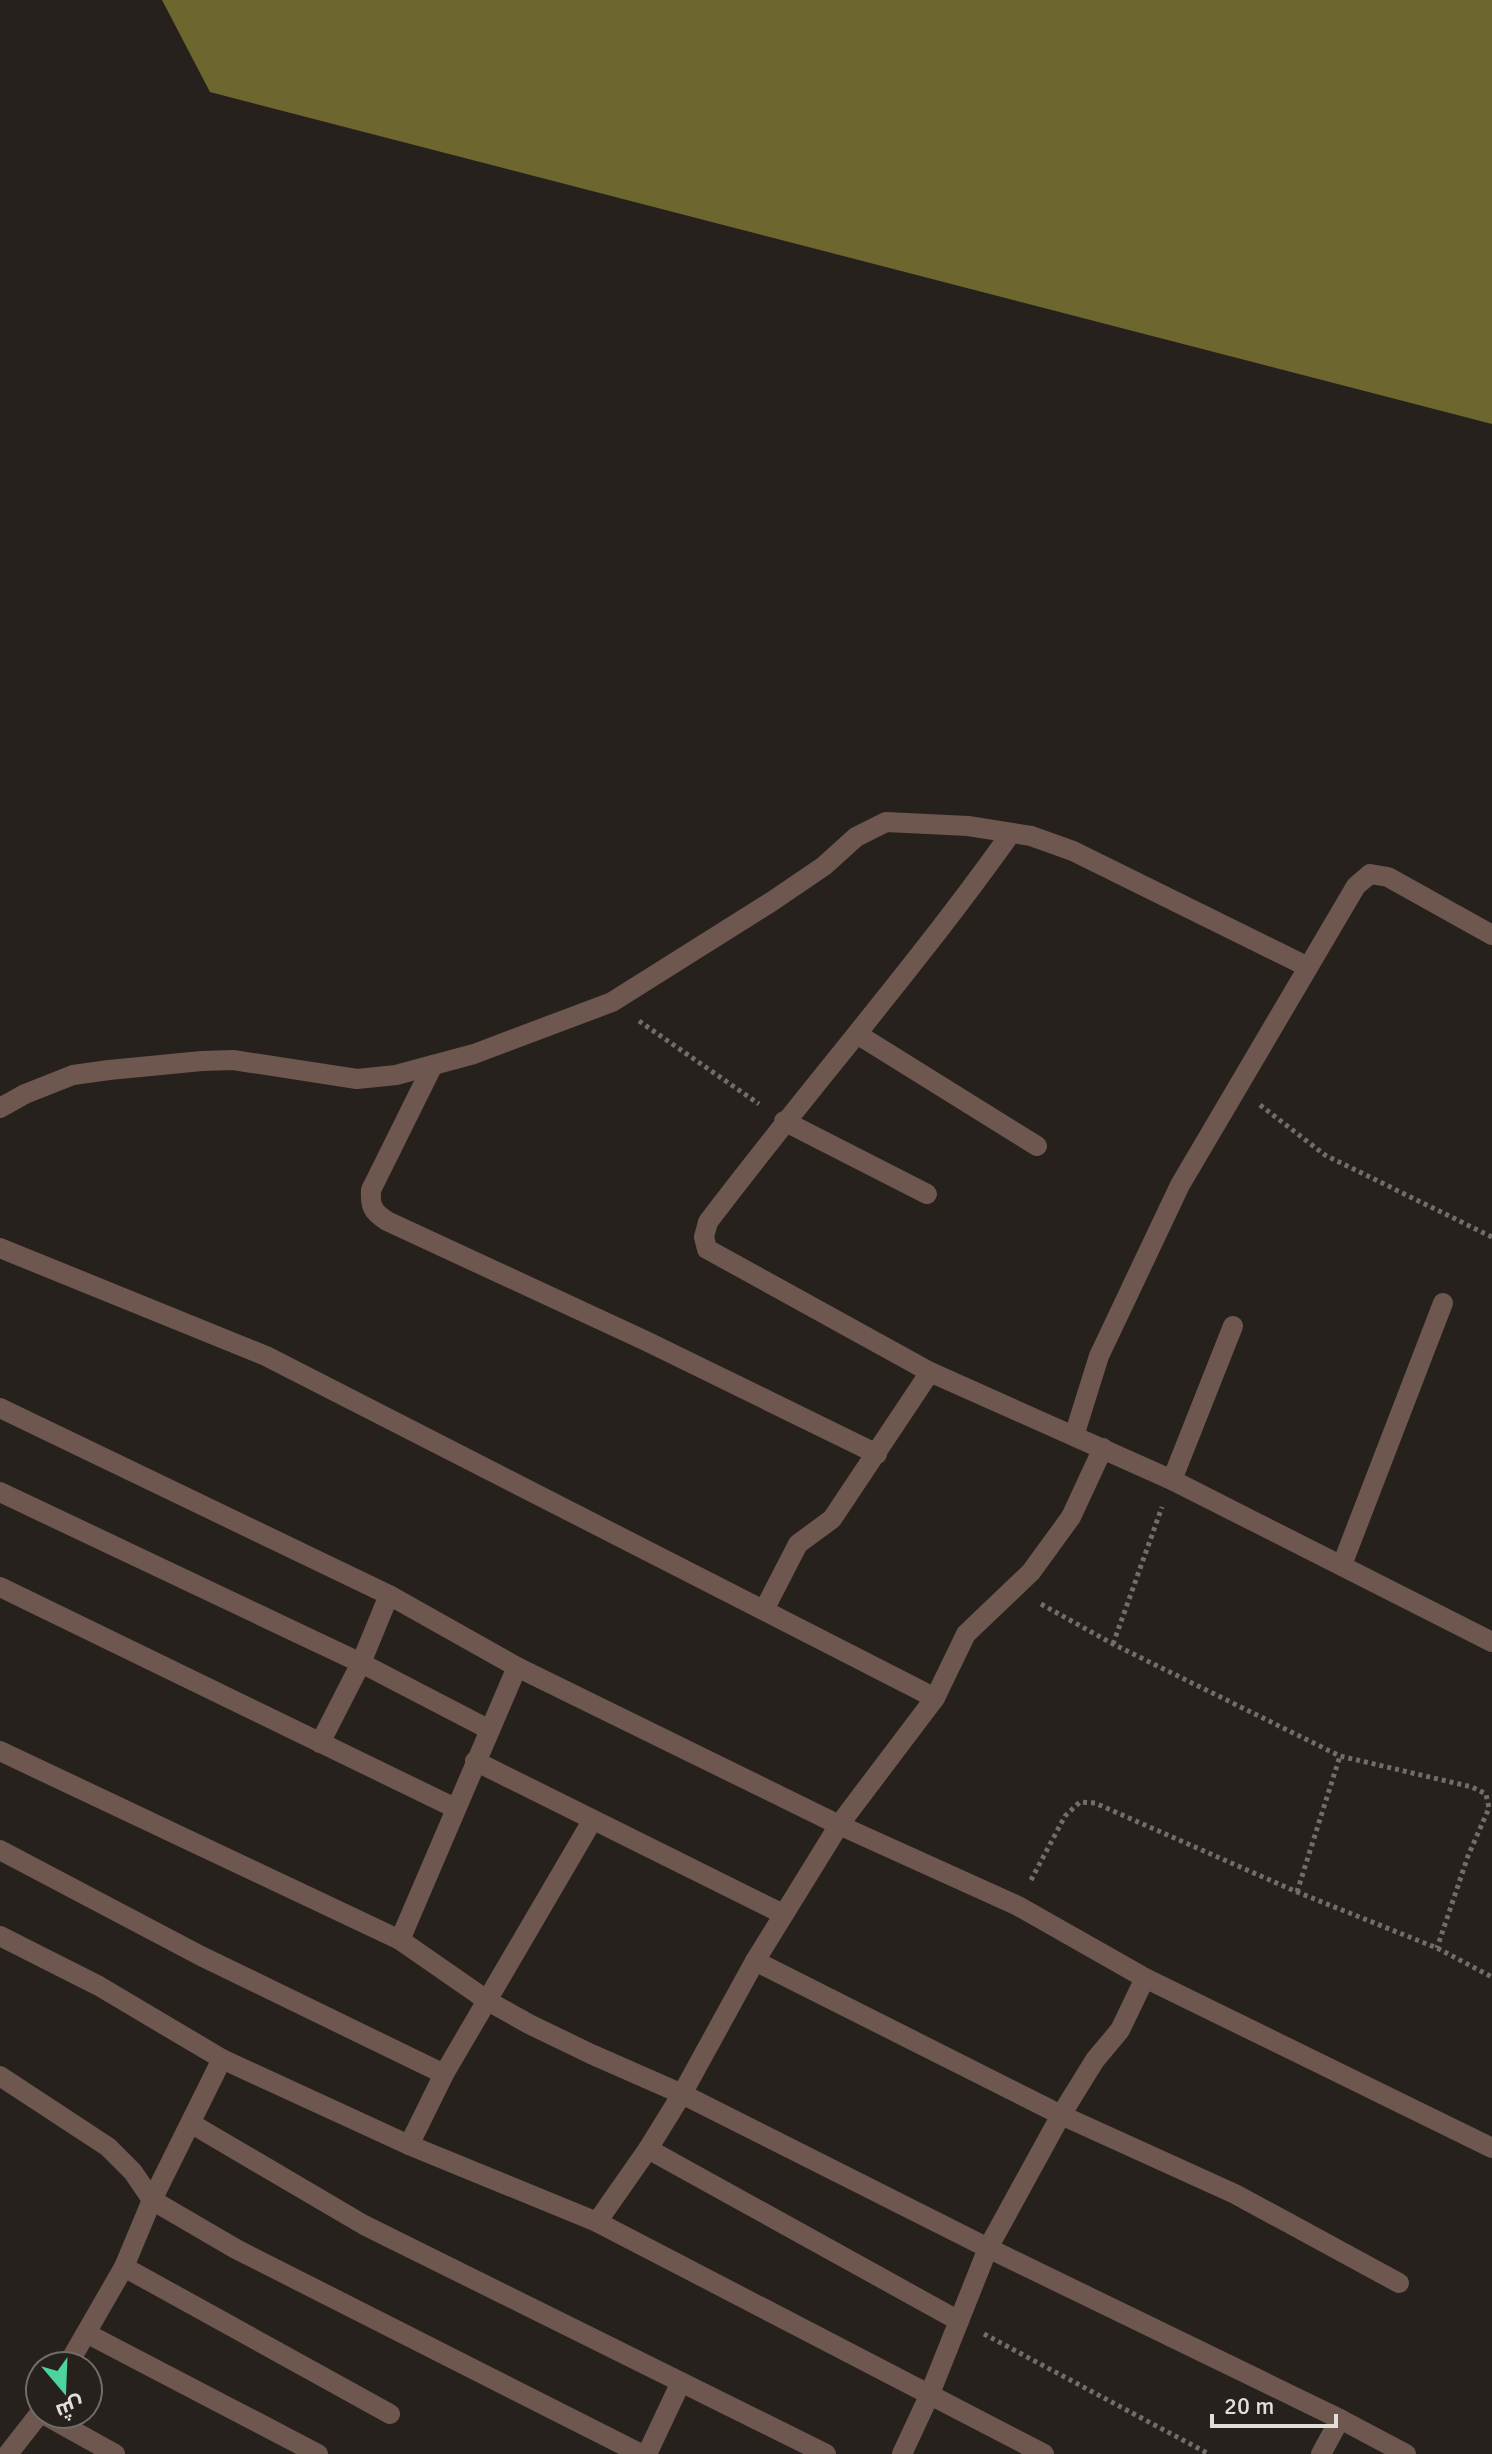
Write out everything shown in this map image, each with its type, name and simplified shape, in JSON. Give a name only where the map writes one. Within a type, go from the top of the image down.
[{"type":"street","points":[[0,1108],[25,1094],[73,1075],[109,1070],[233,1060],[357,1079],[396,1075],[474,1054],[612,1002],[771,902],[824,866],[856,837],[886,822],[968,826],[1031,836],[1073,851],[1308,967]]},
{"type":"street","points":[[1011,833],[708,1222],[704,1237],[707,1249],[930,1372],[1172,1480],[1492,1642]]},
{"type":"street","points":[[1074,1436],[1099,1356],[1180,1185],[1356,886],[1370,874],[1388,877],[1492,935]]},
{"type":"street","points":[[857,1034],[1037,1146]]},
{"type":"street","points":[[433,1065],[371,1190],[370,1205],[374,1213],[877,1454]]},
{"type":"street","points":[[784,1121],[927,1194]]},
{"type":"street","points":[[0,1248],[266,1356],[935,1698]]},
{"type":"street","points":[[1342,1565],[1443,1303]]},
{"type":"street","points":[[1172,1480],[1233,1326]]},
{"type":"street","points":[[764,1610],[798,1544],[832,1519],[930,1372]]},
{"type":"street","points":[[0,1408],[389,1595],[517,1667],[839,1825],[1018,1906],[1145,1978],[1492,2148]]},
{"type":"street","points":[[597,2222],[682,2094],[755,1961],[839,1825],[935,1698],[966,1634],[1015,1590],[1071,1517],[1103,1448]]},
{"type":"street","points":[[0,1492],[361,1663],[490,1730]]},
{"type":"street","points":[[0,1587],[455,1808]]},
{"type":"street","points":[[320,1743],[361,1663],[389,1595]]},
{"type":"street","points":[[400,1940],[517,1667]]},
{"type":"street","points":[[0,1751],[400,1940],[488,2001],[591,2054],[682,2094],[1406,2454]]},
{"type":"street","points":[[475,1761],[783,1914]]},
{"type":"street","points":[[409,2145],[444,2074],[592,1821]]},
{"type":"street","points":[[0,1850],[201,1956],[444,2074]]},
{"type":"street","points":[[0,1936],[99,1986],[222,2059],[409,2145],[597,2222],[1044,2454]]},
{"type":"street","points":[[755,1961],[1061,2115],[1235,2194],[1399,2283]]},
{"type":"street","points":[[902,2454],[929,2396],[988,2248],[1061,2115],[1095,2060],[1120,2030],[1145,1978]]},
{"type":"street","points":[[76,2350],[124,2267],[152,2200],[222,2059]]},
{"type":"street","points":[[0,2076],[108,2147],[133,2172],[152,2200],[236,2249],[641,2454]]},
{"type":"street","points":[[192,2124],[364,2225],[826,2454]]},
{"type":"street","points":[[648,2149],[959,2321]]},
{"type":"street","points":[[124,2267],[390,2414]]},
{"type":"street","points":[[86,2333],[318,2454]]},
{"type":"street","points":[[647,2454],[681,2382]]},
{"type":"street","points":[[1321,2454],[1340,2419]]},
{"type":"street","points":[[8,2454],[28,2430]]},
{"type":"street","points":[[71,2430],[115,2454]]},
{"type":"path","points":[[612,1002],[784,1121]]},
{"type":"path","points":[[1236,1088],[1325,1155],[1492,1237]]},
{"type":"path","points":[[1113,1644],[1172,1480]]},
{"type":"path","points":[[1015,1590],[1113,1644],[1340,1756],[1472,1787],[1486,1794],[1489,1808],[1468,1856],[1437,1948]]},
{"type":"path","points":[[1297,1892],[1340,1756]]},
{"type":"path","points":[[1018,1906],[1065,1816],[1080,1802],[1095,1803],[1297,1892],[1437,1948],[1492,1977]]},
{"type":"path","points":[[959,2321],[1209,2454]]},
{"type":"shaded area","points":[[162,0],[1492,0],[1492,424],[210,92]]}]
